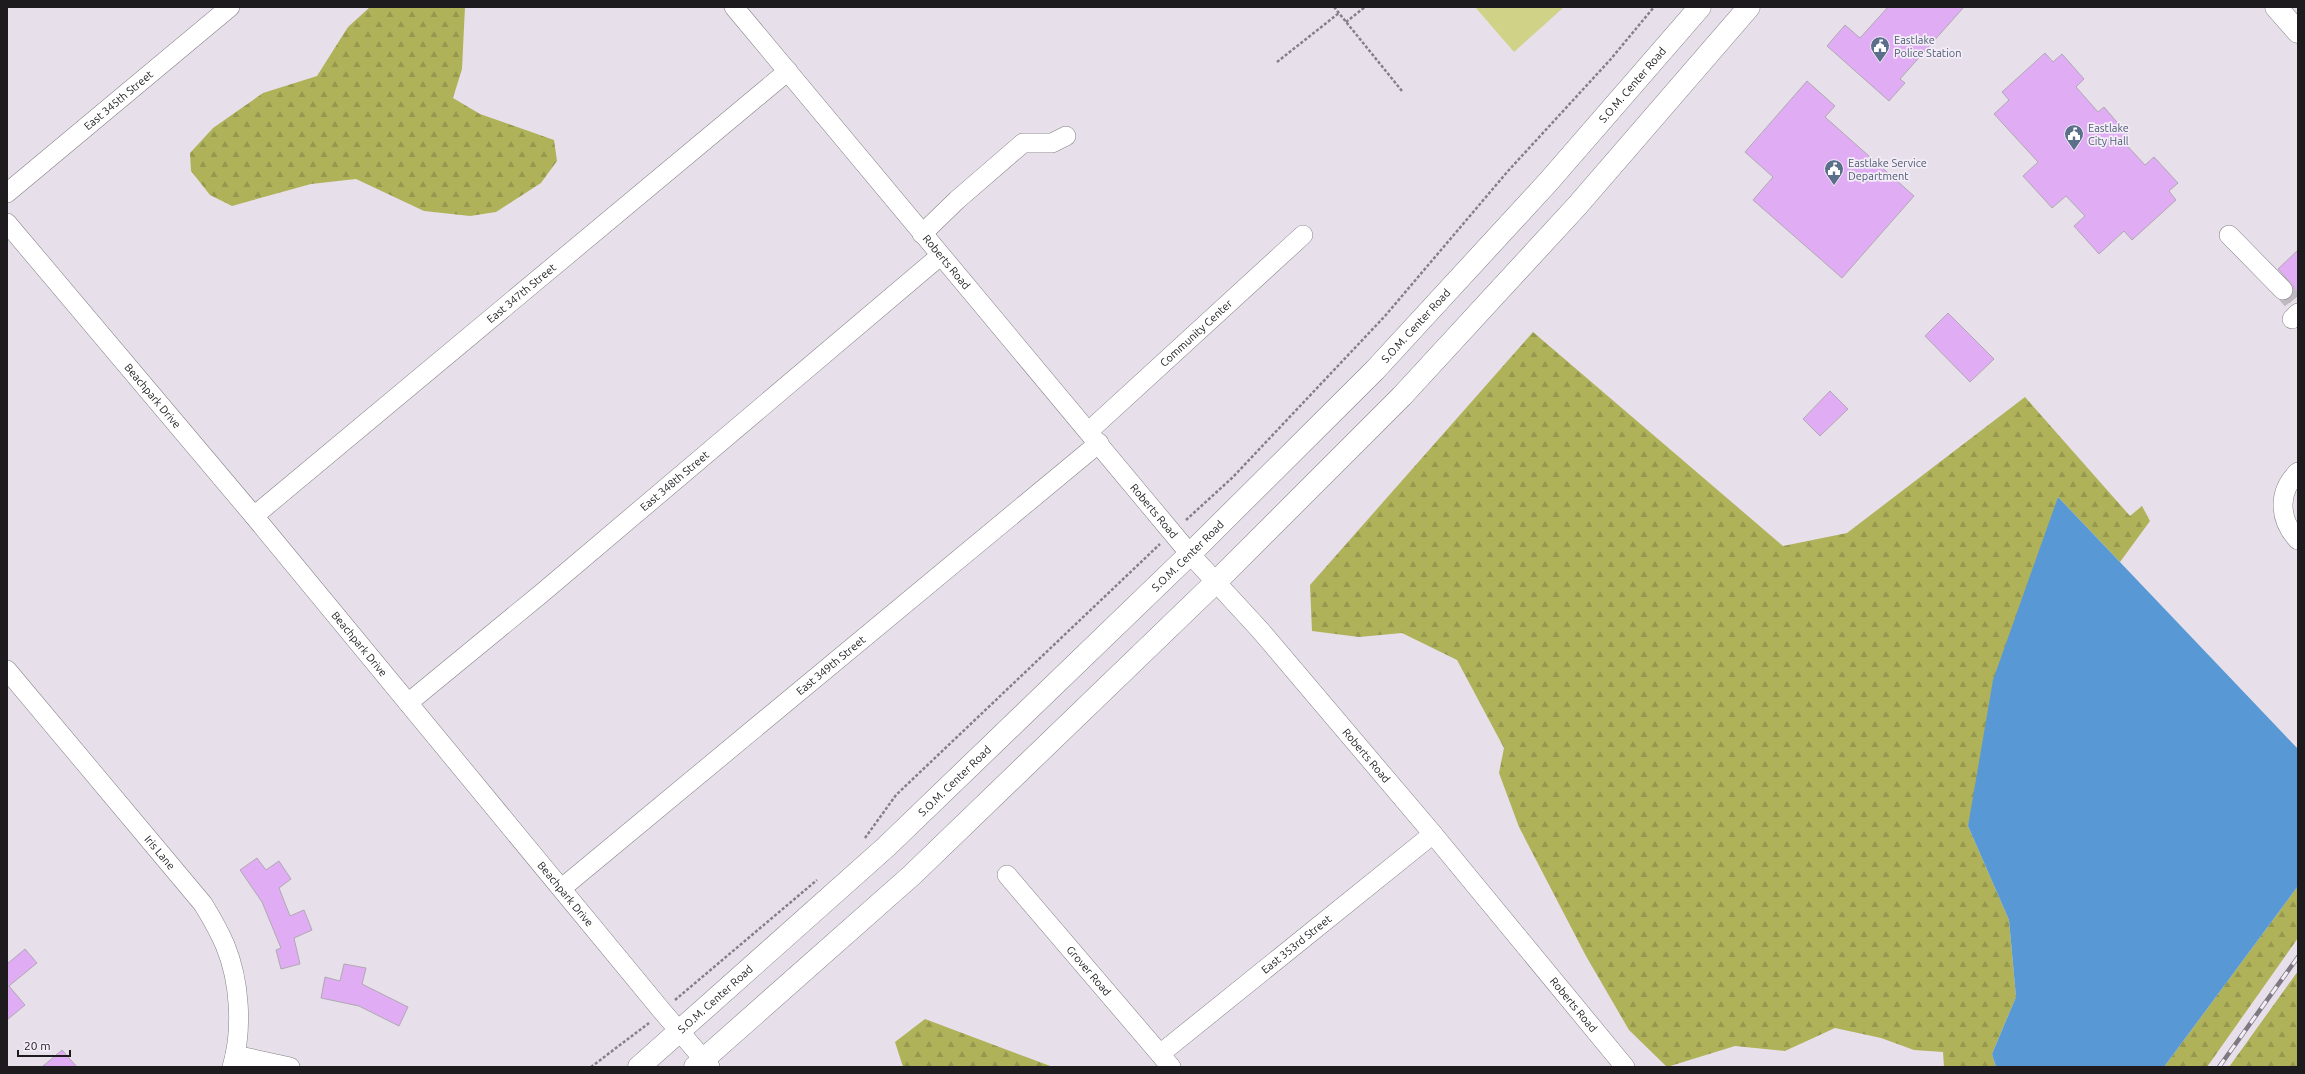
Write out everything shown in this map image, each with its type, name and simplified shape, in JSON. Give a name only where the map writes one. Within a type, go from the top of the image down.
[{"type":"main road","name":"S.O.M. Center Road","points":[[638,1067],[886,847],[1190,554],[1375,370],[1549,181],[1700,7]]},
{"type":"main road","points":[[703,1064],[912,875],[1217,581],[1402,396],[1577,206],[1749,7]]},
{"type":"main road","points":[[2276,7],[2298,32]]},
{"type":"street","name":"East 345th Street","points":[[7,193],[230,7]]},
{"type":"street","name":"Roberts Road","points":[[734,7],[940,256],[1094,437],[1190,554],[1217,581],[1433,834],[1625,1067]]},
{"type":"street","name":"East 347th Street","points":[[254,516],[788,71]]},
{"type":"street","points":[[922,234],[957,200],[1023,143],[1052,143],[1066,136]]},
{"type":"street","name":"Beachpark Drive","points":[[7,224],[254,516],[562,888],[703,1064]]},
{"type":"street","name":"Community Center","points":[[1094,437],[1303,235]]},
{"type":"street","points":[[2229,235],[2293,306]]},
{"type":"street","name":"East 348th Street","points":[[408,703],[548,588],[940,256]]},
{"type":"street","name":"East 349th Street","points":[[562,888],[1094,437]]},
{"type":"street","points":[[2298,472],[2287,484],[2282,495],[2285,522],[2298,540]]},
{"type":"street","name":"Iris Lane","points":[[7,670],[204,904],[225,945],[234,977],[238,1015],[234,1061]]},
{"type":"street","name":"East 353rd Street","points":[[1165,1061],[1433,834]]},
{"type":"street","name":"Grover Road","points":[[1008,875],[1165,1061]]},
{"type":"street","points":[[234,1061],[290,1067]]},
{"type":"path","points":[[1334,7],[1402,91]]},
{"type":"path","points":[[1346,22],[1365,7]]},
{"type":"path","points":[[1190,516],[1233,477],[1385,316],[1508,171],[1610,60],[1654,7]]},
{"type":"path","points":[[1277,62],[1339,13]]},
{"type":"path","points":[[864,840],[896,794],[1159,545]]},
{"type":"path","points":[[676,1000],[822,876]]},
{"type":"path","points":[[591,1067],[650,1021]]},
{"type":"green space","points":[[370,7],[465,7],[462,69],[453,98],[480,114],[554,140],[557,161],[541,183],[496,212],[470,216],[424,211],[356,179],[311,184],[232,206],[210,195],[191,171],[190,153],[213,128],[263,93],[317,76],[348,27]]},
{"type":"green space","points":[[1475,7],[1564,7],[1514,52]]},
{"type":"green space","points":[[1533,332],[1783,546],[1847,533],[2025,397],[2130,516],[2142,506],[2150,521],[2120,562],[2058,497],[1968,826],[2009,920],[2016,997],[1992,1054],[1996,1067],[1944,1067],[1943,1052],[1914,1050],[1881,1038],[1835,1028],[1785,1051],[1735,1046],[1667,1067],[1629,1030],[1586,956],[1519,827],[1499,773],[1504,748],[1457,660],[1402,633],[1359,637],[1312,631],[1310,585]]},
{"type":"green space","points":[[2298,886],[2298,938],[2207,1067],[2164,1067]]},
{"type":"green space","points":[[2298,971],[2298,1067],[2229,1067]]},
{"type":"green space","points":[[925,1019],[1053,1067],[903,1067],[895,1042]]},
{"type":"water","points":[[2058,497],[2298,749],[2298,886],[2164,1067],[1996,1067],[1992,1054],[2016,997],[2009,920],[1968,826],[1993,680]]},
{"type":"building","name":"Eastlake Police Station","points":[[1888,7],[1964,7],[1900,79],[1905,83],[1889,101],[1827,46],[1845,25],[1860,38]]},
{"type":"building","name":"Eastlake City Hall","points":[[2045,53],[2053,62],[2062,54],[2084,79],[2076,87],[2098,112],[2104,107],[2128,135],[2122,140],[2145,165],[2154,157],[2178,183],[2169,191],[2176,200],[2132,240],[2124,231],[2099,254],[2074,226],[2085,216],[2066,196],[2052,208],[2023,176],[2038,162],[1994,114],[2009,100],[2002,92]]},
{"type":"building","name":"Eastlake Service Department","points":[[1807,81],[1835,106],[1825,117],[1914,196],[1842,278],[1753,200],[1773,177],[1745,152]]},
{"type":"building","points":[[2298,250],[2298,295],[2289,303],[2287,300],[2293,293],[2294,287],[2278,269]]},
{"type":"building","points":[[1948,313],[1994,359],[1970,382],[1925,336]]},
{"type":"building","points":[[1830,391],[1848,409],[1820,436],[1803,419]]},
{"type":"building","points":[[257,858],[266,870],[279,861],[291,879],[279,888],[290,916],[304,910],[312,930],[294,938],[300,964],[281,969],[276,950],[281,948],[262,902],[240,870]]},
{"type":"building","points":[[25,949],[37,963],[9,986],[25,1005],[7,1020],[7,964]]},
{"type":"building","points":[[344,964],[366,968],[362,984],[408,1007],[399,1026],[359,1006],[321,998],[325,977],[340,981]]},
{"type":"building","points":[[62,1050],[77,1067],[42,1067]]},
{"type":"tunnel","points":[[2283,290],[2292,300]]},
{"type":"railway","points":[[2219,1067],[2298,957]]},
{"type":"place","name":"Eastlake Police Station","points":[[1880,63]]},
{"type":"place","name":"Eastlake City Hall","points":[[2074,151]]},
{"type":"place","name":"Eastlake Service Department","points":[[1834,186]]}]
